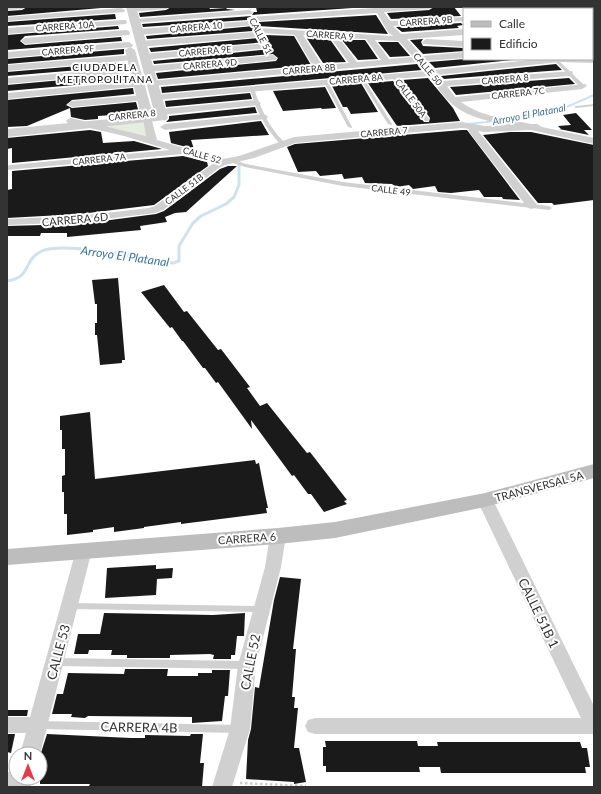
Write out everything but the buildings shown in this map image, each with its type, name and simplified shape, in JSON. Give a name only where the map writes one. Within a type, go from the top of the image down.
[{"type":"main road","name":"TRANSVERSAL 5A","points":[[485,500],[594,471]]},
{"type":"main road","name":"CARRERA 6","points":[[7,557],[278,536],[335,530],[485,500]]},
{"type":"street","points":[[7,8],[22,7]]},
{"type":"street","points":[[7,19],[126,8],[166,7]]},
{"type":"street","points":[[232,7],[253,20]]},
{"type":"street","name":"CARRERA 10","points":[[138,32],[379,9],[429,7]]},
{"type":"street","points":[[126,8],[124,22],[126,33],[143,98],[152,141]]},
{"type":"street","name":"CALLE 52","points":[[126,8],[135,21],[140,44],[153,83],[170,146]]},
{"type":"street","name":"CALLE 50","points":[[379,9],[391,30],[420,59],[453,100],[466,110],[490,118],[537,127]]},
{"type":"street","name":"CARRERA 9B","points":[[388,24],[463,19]]},
{"type":"street","points":[[135,21],[253,20]]},
{"type":"street","points":[[140,44],[253,20]]},
{"type":"street","name":"CARRERA 9","points":[[253,20],[297,32],[463,44]]},
{"type":"street","name":"CALLE 51","points":[[253,20],[287,85]]},
{"type":"street","name":"CARRERA 10A","points":[[7,31],[124,22]]},
{"type":"street","points":[[24,29],[25,54]]},
{"type":"street","points":[[297,32],[319,68]]},
{"type":"street","points":[[401,39],[463,32]]},
{"type":"street","points":[[24,41],[126,33]]},
{"type":"street","points":[[333,35],[354,65]]},
{"type":"street","points":[[369,37],[387,62]]},
{"type":"street","name":"CARRERA 9F","points":[[7,55],[129,44]]},
{"type":"street","name":"CARRERA 9E","points":[[144,57],[267,46]]},
{"type":"street","name":"CARRERA 8B","points":[[153,83],[463,55]]},
{"type":"street","points":[[7,68],[132,58]]},
{"type":"street","name":"CARRERA 9D","points":[[148,69],[273,58]]},
{"type":"street","name":"CARRERA 8A","points":[[156,97],[432,73],[547,60]]},
{"type":"street","points":[[7,81],[135,70]]},
{"type":"street","name":"CARRERA 8","points":[[441,84],[569,73]]},
{"type":"street","points":[[7,96],[139,84]]},
{"type":"street","name":"CARRERA 7C","points":[[453,100],[582,86]]},
{"type":"street","points":[[72,104],[143,98]]},
{"type":"street","name":"CARRERA 8","points":[[7,127],[147,116],[163,119],[256,103]]},
{"type":"street","name":"CARRERA 8","points":[[7,133],[87,125],[147,116]]},
{"type":"street","points":[[163,119],[263,117]]},
{"type":"street","name":"CALLE 52","points":[[71,121],[152,141],[223,162],[235,162]]},
{"type":"street","name":"CARRERA 7","points":[[235,162],[282,143],[294,140],[462,125],[485,129],[537,127]]},
{"type":"street","points":[[537,127],[594,141]]},
{"type":"street","points":[[473,130],[532,206]]},
{"type":"street","name":"CARRERA 7A","points":[[10,168],[187,151]]},
{"type":"street","name":"CALLE 51B","points":[[143,212],[159,208],[215,166],[223,162]]},
{"type":"street","name":"CARRERA 6D","points":[[7,222],[57,221],[143,212]]},
{"type":"street","name":"CALLE 51B 1","points":[[485,500],[594,726]]},
{"type":"street","name":"CALLE 52","points":[[223,785],[240,729],[247,665],[273,568],[278,536]]},
{"type":"street","name":"CALLE 53","points":[[32,746],[56,662],[84,550]]},
{"type":"street","points":[[7,725],[38,725]]},
{"type":"street","points":[[315,726],[594,726]]},
{"type":"lane","points":[[557,60],[582,86]]},
{"type":"lane","name":"CALLE 50A","points":[[394,76],[428,120]]},
{"type":"lane","points":[[362,79],[390,124]]},
{"type":"lane","points":[[326,82],[350,127]]},
{"type":"lane","points":[[252,89],[256,103],[263,117],[273,135],[282,143]]},
{"type":"lane","points":[[576,107],[594,105]]},
{"type":"lane","name":"CALLE 49","points":[[235,162],[343,184],[549,208]]},
{"type":"lane","points":[[70,606],[261,609]]},
{"type":"lane","points":[[56,662],[247,665]]},
{"type":"lane","name":"CARRERA 4B","points":[[38,725],[240,729]]},
{"type":"path","points":[[223,785],[306,786]]},
{"type":"shaded area","points":[[492,7],[594,7],[594,47],[593,8]]},
{"type":"shaded area","points":[[147,120],[151,137],[98,125]]},
{"type":"waterway","name":"Arroyo El Platanal","points":[[505,120],[562,109],[594,95]]},
{"type":"waterway","name":"Arroyo El Platanal","points":[[467,124],[497,121]]},
{"type":"waterway","name":"Arroyo El Platanal","points":[[7,281],[21,276],[36,255],[42,251],[53,248],[106,251],[173,263],[179,261],[179,246],[193,223],[201,216],[226,204],[234,197],[239,185],[239,163]]},
{"type":"district","name":"CIUDADELA METROPOLITANA","points":[[105,72]]}]
